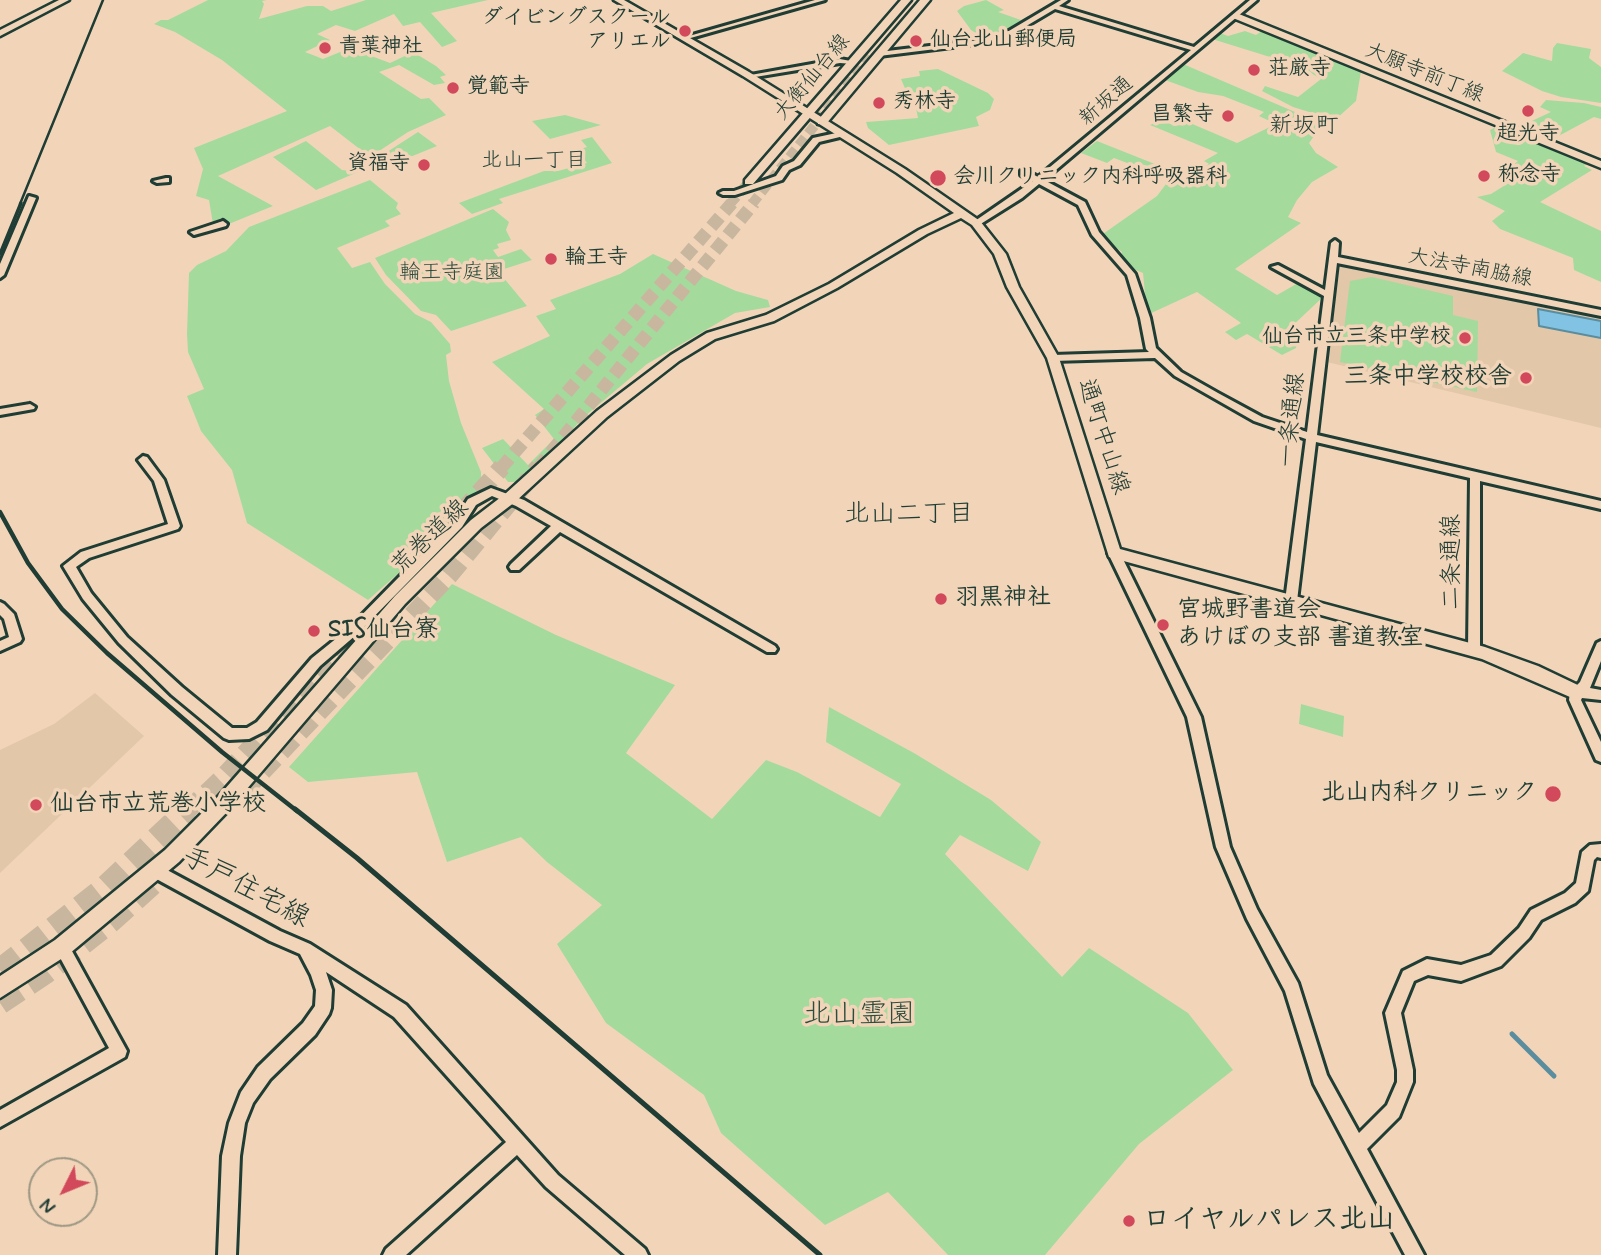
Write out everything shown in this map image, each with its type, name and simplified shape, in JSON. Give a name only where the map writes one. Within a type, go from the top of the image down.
[{"type":"main road","name":"大衡仙台線","points":[[749,181],[906,0]]},
{"type":"main road","name":"大衡仙台線","points":[[874,55],[917,0]]},
{"type":"main road","points":[[822,122],[874,55],[925,0]]},
{"type":"street","points":[[0,33],[65,0]]},
{"type":"street","name":"通町中山線","points":[[618,0],[749,76],[976,222],[1000,254],[1013,286],[1053,358],[1114,553]]},
{"type":"street","points":[[685,38],[822,0]]},
{"type":"street","points":[[874,55],[999,40],[1065,0]]},
{"type":"street","name":"新坂通","points":[[976,222],[1038,180],[1255,0]]},
{"type":"street","points":[[1055,7],[1194,49]]},
{"type":"street","name":"大願寺前丁線","points":[[1236,16],[1601,164]]},
{"type":"street","points":[[749,76],[840,61],[853,62]]},
{"type":"street","points":[[723,193],[735,193],[779,178],[786,168],[797,163],[816,140],[842,134]]},
{"type":"street","points":[[1024,173],[1082,204],[1095,233],[1131,274],[1145,318],[1151,349],[1178,374],[1258,419],[1313,438],[1601,505]]},
{"type":"street","points":[[0,275],[32,198]]},
{"type":"street","name":"荒巻道線","points":[[0,988],[62,947],[156,871],[222,805],[400,600],[476,524],[510,498],[602,414],[675,358],[721,332],[780,313],[832,286],[923,232],[963,213]]},
{"type":"street","points":[[194,232],[223,224]]},
{"type":"street","name":"一条通線","points":[[1291,601],[1335,243]]},
{"type":"street","name":"大法寺南脇線","points":[[1332,259],[1601,313]]},
{"type":"street","points":[[1275,267],[1328,295]]},
{"type":"street","points":[[1053,358],[1157,355]]},
{"type":"street","points":[[0,412],[30,407]]},
{"type":"street","points":[[143,460],[158,478],[174,526],[85,555],[69,566],[87,596],[123,640],[177,691],[229,734],[249,733],[262,726],[316,662],[352,632],[458,524],[472,502],[491,492],[510,498],[771,649]]},
{"type":"street","name":"二条通線","points":[[1474,650],[1475,475]]},
{"type":"street","points":[[515,567],[558,527]]},
{"type":"street","points":[[1114,553],[1474,650],[1532,671],[1576,692],[1601,695]]},
{"type":"street","points":[[1114,553],[1194,717],[1223,847],[1252,914],[1292,988],[1320,1078],[1415,1255]]},
{"type":"street","points":[[0,607],[10,617],[16,639],[0,646]]},
{"type":"street","points":[[1601,646],[1585,685],[1576,692],[1575,700],[1601,756]]},
{"type":"street","points":[[1357,1147],[1393,1111],[1405,1082],[1393,1013],[1408,975],[1427,967],[1461,973],[1496,961],[1524,933],[1535,915],[1570,898],[1583,886],[1587,857],[1595,850],[1601,851]]},
{"type":"street","name":"手戸住宅線","points":[[156,871],[275,936],[305,949],[318,972],[324,990],[323,1009],[309,1029],[264,1073],[247,1098],[237,1123],[232,1156],[228,1255]]},
{"type":"street","points":[[0,1119],[119,1051],[62,947]]},
{"type":"street","points":[[305,949],[401,1011],[552,1181],[636,1254]]},
{"type":"street","points":[[392,1255],[517,1143]]},
{"type":"shaded area","name":"仙台市立三条中学校","points":[[1337,262],[1601,314],[1601,428],[1327,362]]},
{"type":"shaded area","name":"仙台市立荒巻小学校","points":[[95,693],[144,736],[0,873],[0,750],[54,724]]},
{"type":"green space","points":[[208,0],[267,0],[262,1],[264,4],[259,19],[307,6],[323,6],[331,11],[366,0],[488,0],[431,13],[457,41],[442,47],[420,22],[403,26],[394,14],[355,31],[336,25],[317,34],[330,40],[305,52],[323,59],[350,48],[390,63],[413,52],[436,66],[446,75],[440,77],[445,83],[434,85],[399,65],[379,72],[421,99],[429,98],[446,115],[408,132],[370,157],[330,126],[218,176],[273,206],[214,230],[209,200],[196,196],[203,169],[194,148],[287,111],[222,60],[175,32],[154,24]]},
{"type":"green space","points":[[986,0],[1004,10],[998,12],[1021,20],[1028,16],[1034,18],[988,41],[971,30],[957,11],[964,6]]},
{"type":"green space","points":[[1245,31],[1256,35],[1262,31],[1361,71],[1356,101],[1335,120],[1293,107],[1262,91],[1265,86],[1298,97],[1321,79],[1299,66],[1212,39],[1220,33],[1228,36]]},
{"type":"green space","points":[[1557,43],[1591,49],[1589,58],[1601,67],[1601,103],[1542,91],[1502,71],[1523,53],[1552,61],[1553,48]]},
{"type":"green space","points":[[1183,64],[1323,124],[1309,143],[1316,153],[1338,167],[1312,182],[1297,200],[1288,217],[1301,223],[1235,269],[1277,295],[1298,283],[1324,296],[1289,329],[1299,334],[1296,348],[1282,355],[1247,334],[1236,340],[1225,332],[1241,323],[1197,292],[1147,315],[1143,273],[1128,267],[1121,256],[1122,252],[1100,236],[1157,196],[1172,176],[1139,163],[1135,166],[1114,158],[1107,163],[1081,153],[1097,141],[1190,178],[1209,164],[1204,161],[1218,153],[1150,125],[1162,120],[1175,126],[1190,123],[1237,143],[1276,124],[1259,116],[1264,112],[1223,96],[1198,92],[1165,80]]},
{"type":"green space","points":[[938,69],[988,93],[994,99],[990,110],[976,117],[979,126],[889,145],[868,128],[866,122],[918,118],[916,108],[913,107],[901,79],[920,76],[919,71]]},
{"type":"green space","points":[[1546,100],[1601,107],[1601,119],[1594,117],[1553,139],[1521,126],[1551,112],[1540,107]]},
{"type":"green space","points":[[565,115],[601,125],[550,139],[532,121]]},
{"type":"green space","points":[[1496,127],[1587,164],[1584,166],[1592,170],[1540,202],[1601,231],[1601,282],[1574,270],[1573,258],[1500,229],[1492,221],[1505,211],[1477,197],[1491,194],[1515,179],[1503,173],[1518,161],[1496,152],[1490,130]]},
{"type":"green space","points":[[418,132],[437,146],[393,164],[389,161],[385,155],[387,152]]},
{"type":"green space","points":[[592,137],[612,163],[499,199],[503,203],[472,214],[459,203],[544,171],[558,171],[587,163],[577,150],[587,147],[581,140]]},
{"type":"green space","points":[[306,141],[342,170],[358,172],[316,190],[273,157]]},
{"type":"green space","points":[[370,180],[398,203],[396,208],[401,214],[385,221],[390,226],[337,248],[352,268],[370,262],[385,284],[415,314],[431,322],[450,344],[451,352],[446,355],[449,381],[461,423],[481,472],[481,494],[449,529],[368,600],[247,523],[232,470],[201,431],[187,396],[204,389],[188,352],[187,334],[189,273],[197,265],[226,251],[249,227]]},
{"type":"green space","name":"輪王寺庭園","points":[[493,209],[509,222],[506,230],[511,240],[497,244],[499,248],[493,250],[498,257],[521,249],[532,260],[498,271],[527,306],[451,331],[436,315],[421,311],[386,275],[375,258]]},
{"type":"green space","points":[[653,254],[736,291],[768,300],[770,307],[735,313],[647,364],[584,417],[523,482],[508,482],[482,448],[503,439],[528,465],[554,439],[535,415],[544,409],[492,362],[550,336],[536,316],[556,309],[550,300],[620,274]]},
{"type":"green space","points":[[1372,277],[1453,296],[1453,315],[1478,321],[1477,392],[1340,362],[1350,281]]},
{"type":"green space","name":"北山霊園","points":[[452,584],[556,635],[675,685],[626,753],[712,819],[766,760],[797,772],[880,817],[901,784],[826,742],[829,707],[914,753],[991,800],[1041,842],[1028,871],[960,835],[945,854],[1062,977],[1089,948],[1188,1013],[1233,1070],[1139,1144],[1045,1255],[948,1255],[888,1192],[825,1225],[721,1133],[704,1095],[606,1023],[557,944],[602,905],[547,862],[521,837],[447,862],[417,772],[308,782],[289,767]]},
{"type":"green space","points":[[1301,704],[1344,716],[1343,737],[1299,724]]},
{"type":"water","points":[[1538,309],[1601,321],[1601,338],[1539,326]]},
{"type":"waterway","points":[[1512,1034],[1554,1076]]},
{"type":"tunnel","points":[[752,204],[870,56]]},
{"type":"tunnel","points":[[730,204],[749,182]]},
{"type":"tunnel","points":[[501,468],[732,203]]},
{"type":"tunnel","points":[[538,468],[754,203]]},
{"type":"tunnel","points":[[461,513],[502,467]]},
{"type":"tunnel","points":[[244,791],[449,576],[539,467]]},
{"type":"tunnel","points":[[187,811],[222,778],[360,629]]},
{"type":"tunnel","points":[[0,970],[103,889],[188,809]]},
{"type":"tunnel","points":[[0,1003],[45,973],[111,921],[161,876]]},
{"type":"railway","points":[[20,204],[103,0]]},
{"type":"railway","points":[[0,254],[21,203]]},
{"type":"railway","points":[[0,512],[28,563],[62,609],[107,653],[222,752],[297,811]]},
{"type":"railway","points":[[295,809],[357,858],[820,1255]]},
{"type":"place","name":"ダイビングスクール アリエル","points":[[685,31]]},
{"type":"place","name":"仙台北山郵便局","points":[[916,41]]},
{"type":"place","name":"青葉神社","points":[[325,48]]},
{"type":"place","name":"荘厳寺","points":[[1254,70]]},
{"type":"place","name":"覚範寺","points":[[453,88]]},
{"type":"place","name":"秀林寺","points":[[879,103]]},
{"type":"place","name":"超光寺","points":[[1528,111]]},
{"type":"place","name":"昌繁寺","points":[[1228,116]]},
{"type":"place","name":"資福寺","points":[[424,165]]},
{"type":"place","name":"称念寺","points":[[1484,176]]},
{"type":"place","name":"会川クリニック内科呼吸器科","points":[[938,178]]},
{"type":"place","name":"輪王寺","points":[[551,259]]},
{"type":"place","name":"仙台市立三条中学校","points":[[1465,338]]},
{"type":"place","name":"三条中学校校舎","points":[[1526,378]]},
{"type":"place","name":"羽黒神社","points":[[941,599]]},
{"type":"place","name":"宮城野書道会 あけぼの支部 書道教室","points":[[1163,625]]},
{"type":"place","name":"SIS仙台寮","points":[[314,631]]},
{"type":"place","name":"北山内科クリニック","points":[[1553,794]]},
{"type":"place","name":"仙台市立荒巻小学校","points":[[36,805]]},
{"type":"place","name":"ロイヤルパレス北山","points":[[1129,1221]]},
{"type":"district","name":"新坂町","points":[[1304,127]]},
{"type":"district","name":"北山一丁目","points":[[534,162]]},
{"type":"district","name":"北山二丁目","points":[[909,516]]}]
